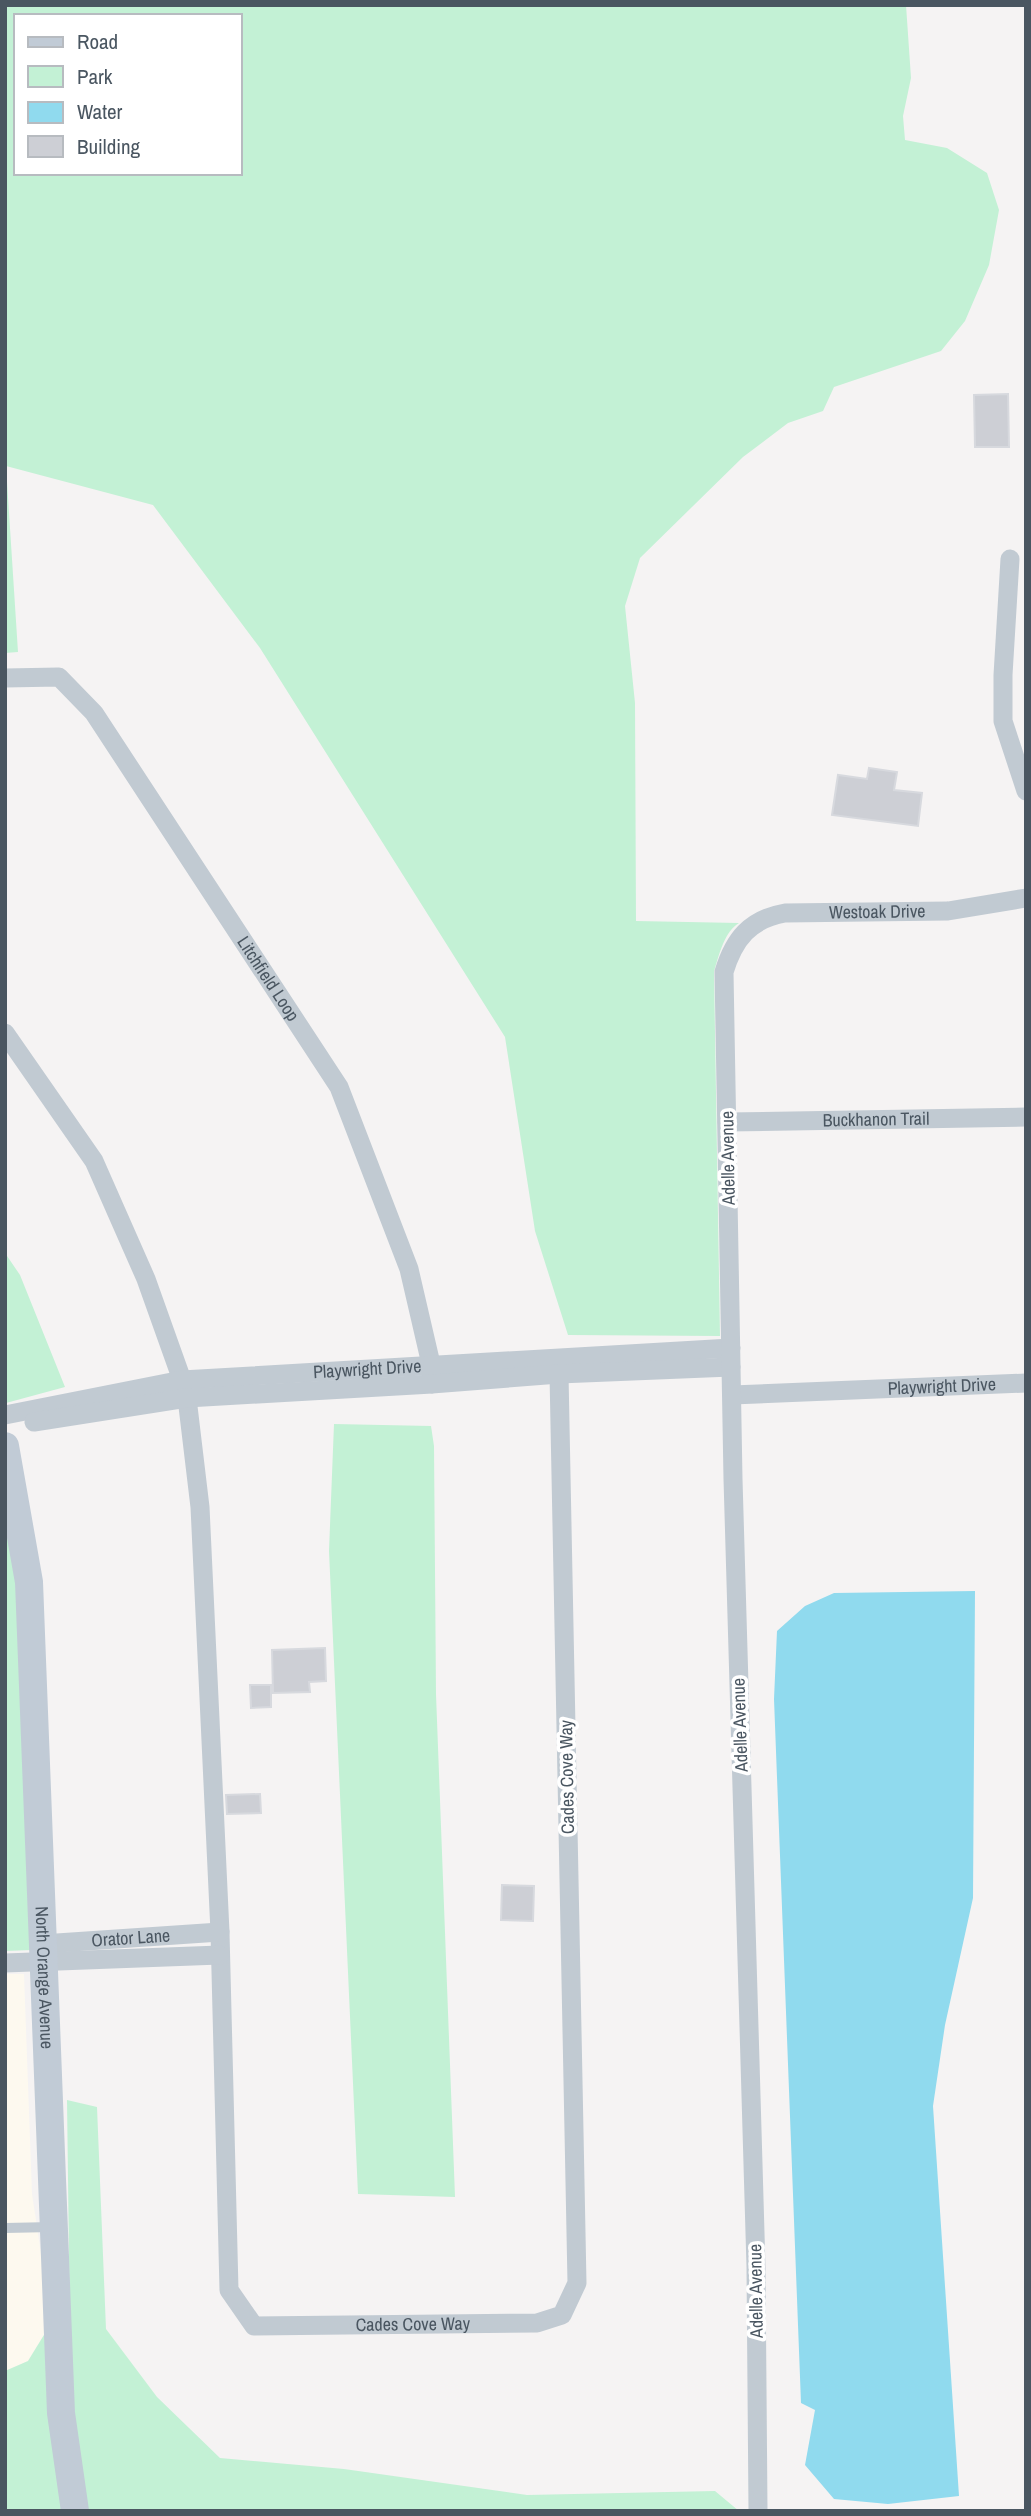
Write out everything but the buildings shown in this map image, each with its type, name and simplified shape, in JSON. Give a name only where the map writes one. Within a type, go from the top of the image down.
[{"type":"street","points":[[1010,559],[1003,721],[1026,791]]},
{"type":"street","name":"Litchfield Loop","points":[[5,678],[59,677],[94,713],[339,1087],[409,1269],[431,1364],[432,1384]]},
{"type":"street","name":"Westoak Drive","points":[[738,941],[752,925],[768,916],[785,913],[948,911],[1026,898]]},
{"type":"street","name":"Adelle Avenue","points":[[738,941],[724,972],[731,1357],[756,2267],[758,2511]]},
{"type":"street","points":[[5,1033],[94,1161],[146,1279],[185,1389]]},
{"type":"street","name":"Buckhanon Trail","points":[[727,1122],[1026,1116]]},
{"type":"street","name":"Playwright Drive","points":[[5,1415],[185,1389],[431,1364],[731,1357]]},
{"type":"street","name":"Playwright Drive","points":[[5,1427],[185,1389],[432,1384],[731,1357]]},
{"type":"street","name":"Cades Cove Way","points":[[185,1389],[200,1507],[220,1932],[229,2290],[254,2326],[537,2323],[562,2315],[577,2283],[559,1374]]},
{"type":"street","name":"Playwright Drive","points":[[732,1395],[1026,1384]]},
{"type":"street","name":"North Orange Avenue","points":[[5,1446],[29,1582],[61,2413],[75,2511]]},
{"type":"street","name":"Orator Lane","points":[[43,1952],[220,1932]]},
{"type":"street","points":[[5,1962],[43,1952]]},
{"type":"street","name":"Orator Lane","points":[[43,1952],[220,1955]]},
{"type":"lane","points":[[5,2228],[54,2227]]},
{"type":"shaded area","points":[[5,1974],[24,1974],[32,2194],[45,2280],[47,2330],[28,2361],[5,2371]]},
{"type":"green space","points":[[5,5],[906,5],[911,78],[903,116],[905,140],[947,148],[987,173],[999,210],[989,265],[965,321],[941,351],[834,387],[823,411],[788,423],[743,457],[640,558],[625,606],[635,703],[636,921],[739,923],[726,937],[714,972],[720,1336],[568,1335],[535,1231],[505,1037],[260,648],[153,505],[6,466],[18,652],[5,653]]},
{"type":"green space","points":[[5,1253],[20,1275],[65,1387],[6,1403]]},
{"type":"green space","points":[[334,1424],[431,1426],[434,1446],[436,1694],[455,2197],[358,2194],[329,1551]]},
{"type":"green space","points":[[5,1506],[19,1583],[32,1950],[5,1951]]},
{"type":"green space","points":[[67,2100],[97,2107],[106,2329],[157,2397],[220,2458],[344,2469],[527,2495],[715,2491],[739,2511],[86,2511],[71,2412]]},
{"type":"green space","points":[[47,2330],[65,2511],[5,2511],[5,2371],[28,2361]]},
{"type":"water","points":[[975,1591],[973,1898],[945,2025],[933,2106],[959,2496],[888,2504],[834,2499],[805,2465],[815,2410],[801,2403],[774,1699],[777,1631],[805,1606],[834,1593]]}]
